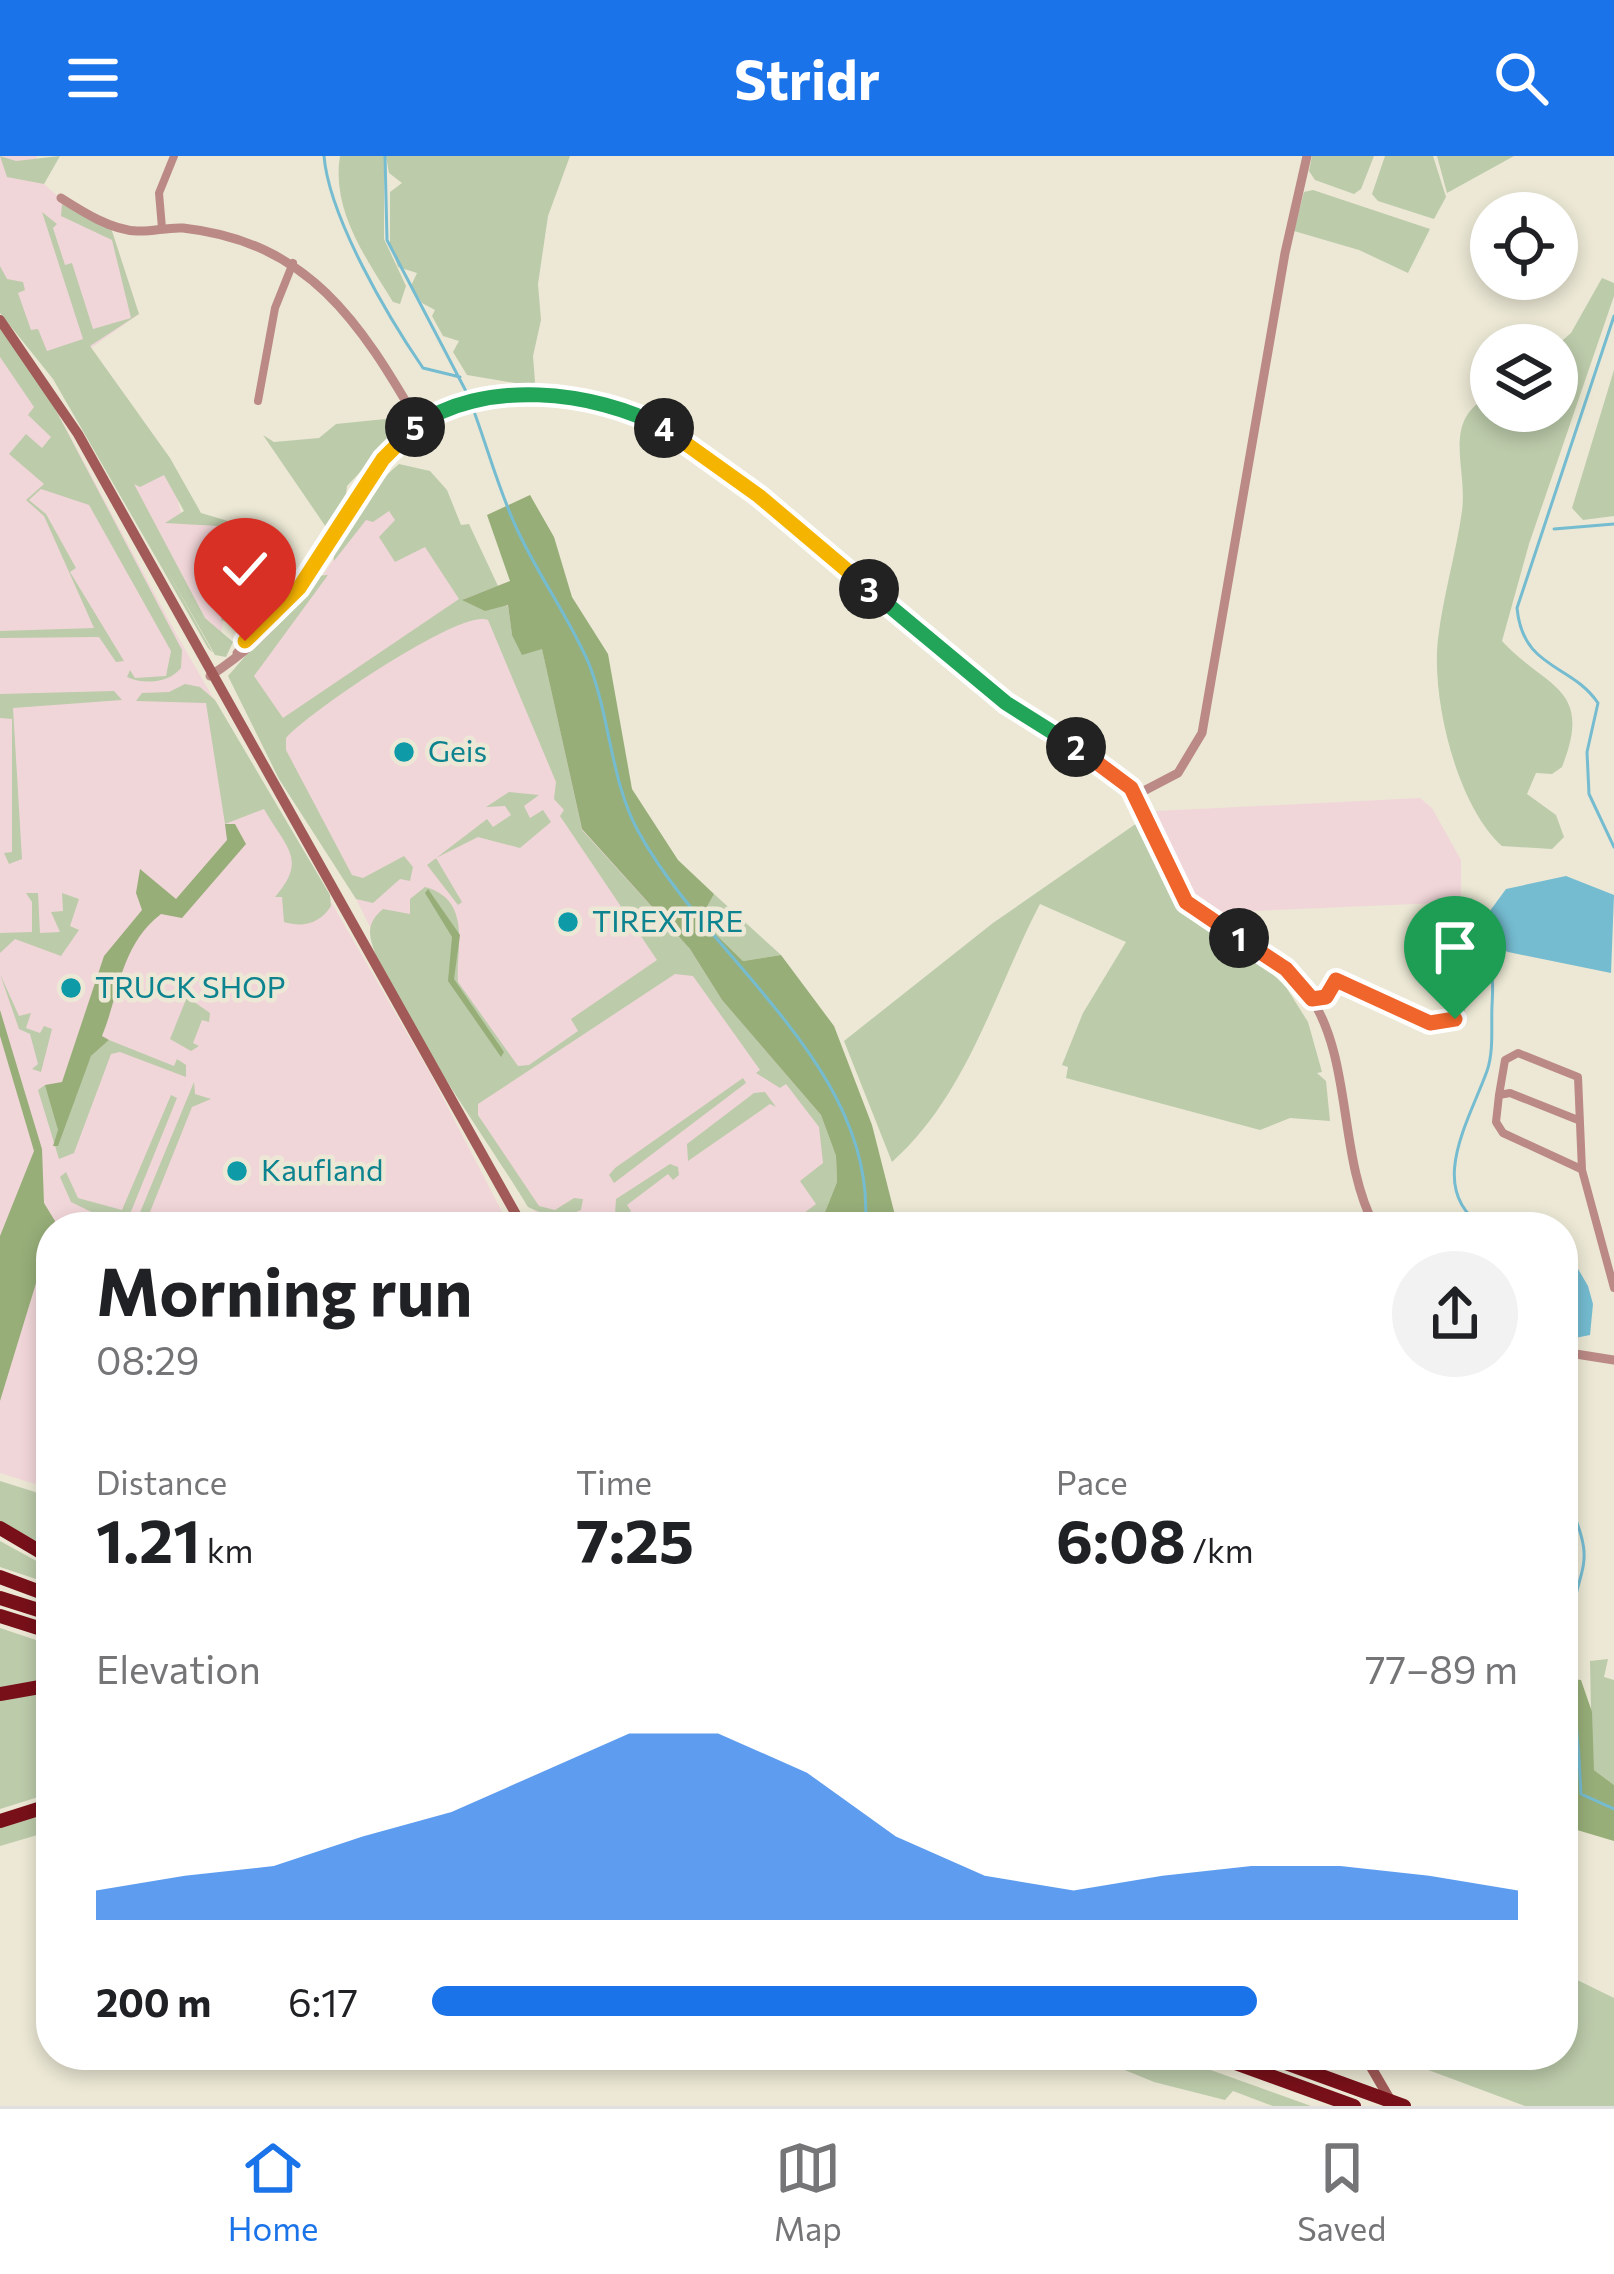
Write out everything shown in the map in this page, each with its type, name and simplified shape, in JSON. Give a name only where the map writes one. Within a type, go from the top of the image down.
[{"type":"highway","points":[[0,1528],[36,1549]]},
{"type":"highway","points":[[0,1578],[36,1591]]},
{"type":"highway","points":[[0,1598],[36,1609]]},
{"type":"highway","points":[[0,1616],[36,1627]]},
{"type":"highway","points":[[0,1694],[36,1688]]},
{"type":"highway","points":[[0,1821],[36,1810]]},
{"type":"highway","points":[[1255,2070],[1354,2106]]},
{"type":"highway","points":[[1305,2070],[1404,2106]]},
{"type":"main road","points":[[0,320],[59,402],[514,1212]]},
{"type":"main road","points":[[1373,2070],[1394,2106]]},
{"type":"street","points":[[162,228],[159,193],[174,156]]},
{"type":"street","points":[[1136,795],[1178,772],[1202,733],[1285,253],[1307,156]]},
{"type":"street","points":[[62,198],[128,230],[162,228],[230,237],[294,262],[352,320],[419,424]]},
{"type":"street","points":[[258,401],[275,308],[294,262]]},
{"type":"street","points":[[210,676],[268,629],[383,459],[419,424],[472,401],[544,397],[635,414],[670,432],[759,496],[1006,703],[1113,770],[1136,795],[1179,892],[1193,910],[1268,956],[1312,999],[1329,1036],[1358,1190],[1369,1212]]},
{"type":"street","points":[[1312,999],[1326,997],[1336,980],[1439,1024],[1460,1013],[1466,974]]},
{"type":"street","points":[[1582,1170],[1503,1133],[1496,1122],[1505,1060],[1526,1054],[1578,1077],[1582,1170],[1614,1288]]},
{"type":"street","points":[[1498,1095],[1510,1093],[1578,1120]]},
{"type":"street","points":[[1578,1354],[1614,1360]]},
{"type":"shaded area","points":[[0,156],[36,156],[44,184],[71,208],[111,228],[139,314],[63,368],[0,306]]},
{"type":"shaded area","points":[[0,347],[41,382],[178,637],[430,1073],[502,1212],[36,1212],[36,1484],[0,1473]]},
{"type":"shaded area","points":[[170,465],[183,523],[235,525],[219,652],[124,483]]},
{"type":"shaded area","points":[[408,474],[466,597],[522,577],[591,819],[830,1121],[820,1212],[535,1212],[375,937],[243,671],[318,583],[369,505]]},
{"type":"shaded area","points":[[1420,798],[1432,808],[1461,860],[1461,902],[1206,913],[1187,894],[1156,811]]},
{"type":"green space","points":[[0,156],[16,161],[60,156],[44,184],[7,177]]},
{"type":"green space","points":[[340,156],[384,156],[384,239],[406,286],[400,304],[393,302],[353,233],[341,195]]},
{"type":"green space","points":[[386,156],[570,156],[548,216],[538,284],[541,320],[533,356],[535,382],[528,390],[515,383],[467,375],[453,352],[459,341],[443,336],[432,316],[435,310],[422,303],[411,286],[417,273],[398,267],[390,244],[390,192],[402,183],[389,173]]},
{"type":"green space","points":[[1312,156],[1374,156],[1361,189],[1354,194],[1315,180],[1309,171]]},
{"type":"green space","points":[[1385,156],[1433,156],[1446,197],[1434,219],[1378,201],[1372,194]]},
{"type":"green space","points":[[1437,156],[1514,156],[1447,193]]},
{"type":"green space","points":[[1313,190],[1430,229],[1408,273],[1359,250],[1294,231],[1304,192]]},
{"type":"green space","points":[[62,204],[111,228],[139,314],[90,346],[170,458],[201,513],[238,524],[224,612],[232,622],[245,625],[285,591],[328,530],[263,435],[274,442],[319,438],[336,424],[405,417],[402,427],[347,486],[344,512],[305,574],[250,632],[221,620],[236,527],[165,523],[184,511],[164,475],[140,487],[134,484],[205,618],[233,642],[226,657],[215,655],[164,565],[213,653],[208,648],[53,379],[0,313],[0,266],[7,279],[23,282],[25,290],[18,293],[31,330],[38,329],[47,351],[83,339],[42,212],[57,224],[53,228],[65,265],[72,263],[93,329],[131,318],[112,240],[61,216]]},
{"type":"green space","points":[[1602,278],[1614,283],[1614,296],[1578,401],[1578,324]]},
{"type":"green space","points":[[0,327],[41,382],[182,650],[181,668],[170,677],[148,682],[127,677],[130,670],[135,678],[166,676],[171,651],[89,505],[41,489],[29,500],[46,514],[76,568],[70,572],[124,661],[116,662],[99,637],[0,638],[0,631],[94,628],[44,516],[26,500],[44,484],[9,454],[26,434],[42,448],[51,437],[28,415],[34,407],[0,357]]},
{"type":"green space","points":[[1614,370],[1614,516],[1583,520],[1572,508]]},
{"type":"green space","points":[[1470,412],[1470,432],[1567,432],[1502,641],[1569,704],[1570,740],[1562,767],[1552,774],[1536,773],[1527,794],[1556,815],[1564,837],[1552,849],[1502,846],[1486,828],[1460,779],[1443,720],[1438,639],[1462,511],[1460,446]]},
{"type":"green space","points":[[399,464],[430,471],[447,490],[461,525],[469,524],[498,586],[464,599],[508,606],[512,635],[542,648],[582,830],[690,949],[722,1000],[821,1115],[836,1156],[837,1182],[825,1212],[805,1212],[816,1204],[800,1181],[823,1163],[819,1127],[786,1084],[780,1088],[756,1073],[760,1070],[693,976],[675,974],[478,1104],[478,1115],[539,1206],[555,1210],[574,1198],[583,1199],[576,1212],[539,1212],[528,1207],[438,1068],[391,988],[370,933],[383,909],[410,914],[410,899],[425,887],[450,903],[459,928],[458,982],[518,1066],[529,1065],[578,1031],[571,1019],[657,960],[560,816],[564,810],[554,799],[556,782],[488,620],[473,621],[418,645],[353,686],[286,738],[286,750],[352,875],[363,878],[404,856],[413,867],[410,881],[400,879],[373,903],[356,899],[279,779],[228,676],[315,576],[328,575],[254,676],[283,718],[459,599],[425,547],[395,562],[379,537],[395,520],[389,511],[373,522],[366,520],[334,561],[340,535],[370,492]]},
{"type":"green space","points":[[530,495],[554,537],[572,597],[608,654],[632,789],[678,860],[714,894],[700,919],[743,961],[781,955],[834,1026],[872,1125],[894,1212],[825,1212],[837,1182],[836,1156],[821,1115],[722,1000],[690,949],[582,829],[542,649],[522,655],[512,635],[508,605],[485,611],[462,600],[510,581],[487,515]]},
{"type":"green space","points":[[185,684],[200,687],[215,700],[330,895],[331,906],[317,920],[284,922],[282,897],[275,897],[292,863],[264,809],[225,824],[206,703],[136,701],[142,693],[169,692]]},
{"type":"green space","points":[[114,691],[122,700],[13,708],[22,859],[9,864],[4,853],[12,852],[12,719],[0,718],[0,694]]},
{"type":"green space","points":[[509,792],[539,795],[524,806],[530,818],[543,810],[551,822],[520,848],[478,837],[436,858],[487,819],[493,827],[511,815],[505,806],[486,807]]},
{"type":"green space","points":[[1137,823],[1179,912],[1258,960],[1286,987],[1308,1022],[1322,1072],[1317,1073],[1326,1081],[1330,1121],[1290,1118],[1260,1130],[1066,1078],[1068,1067],[1062,1065],[1083,1013],[1126,942],[1040,904],[960,1074],[918,1135],[892,1162],[844,1041],[993,923]]},
{"type":"green space","points":[[225,824],[235,824],[246,844],[182,918],[161,914],[137,940],[102,1036],[109,1040],[91,1056],[58,1146],[53,1146],[58,1130],[45,1085],[62,1082],[104,956],[142,910],[136,893],[140,869],[176,899],[227,840]]},
{"type":"green space","points":[[436,858],[462,902],[458,905],[427,865]]},
{"type":"green space","points":[[428,889],[460,935],[454,979],[504,1052],[501,1057],[448,981],[452,937],[425,893]]},
{"type":"green space","points":[[26,893],[38,893],[40,933],[60,932],[51,912],[63,911],[62,893],[79,899],[70,926],[79,930],[61,956],[15,939],[0,953],[0,933],[32,932],[32,902]]},
{"type":"green space","points":[[714,894],[781,955],[743,961],[699,918]]},
{"type":"green space","points":[[0,974],[19,1016],[31,1013],[26,1028],[40,1033],[44,1026],[52,1029],[41,1072],[32,1069],[38,1064],[30,1034],[19,1029]]},
{"type":"green space","points":[[187,997],[210,1013],[193,1043],[199,1046],[191,1051],[170,1039]]},
{"type":"green space","points":[[0,1010],[42,1149],[44,1203],[50,1212],[36,1212],[36,1283],[0,1401],[0,1236],[34,1151],[0,1036]]},
{"type":"green space","points":[[109,1040],[174,1066],[177,1059],[186,1065],[186,1077],[120,1052],[111,1054],[74,1153],[59,1159],[38,1090],[45,1085],[48,1089],[58,1130],[91,1056]]},
{"type":"green space","points":[[743,1078],[746,1083],[614,1183],[609,1175],[615,1168]]},
{"type":"green space","points":[[194,1082],[195,1094],[211,1099],[192,1107],[150,1212],[140,1212]]},
{"type":"green space","points":[[765,1092],[776,1107],[770,1104],[688,1161],[687,1144],[754,1093]]},
{"type":"green space","points":[[171,1095],[177,1098],[131,1212],[91,1212],[71,1202],[60,1177],[66,1172],[78,1198],[122,1210]]},
{"type":"green space","points":[[670,1164],[678,1167],[679,1175],[673,1180],[668,1174],[627,1205],[630,1212],[615,1212],[616,1199]]},
{"type":"green space","points":[[0,1481],[36,1492],[36,1541],[0,1521]]},
{"type":"green space","points":[[0,1541],[36,1561],[36,1579],[0,1567]]},
{"type":"green space","points":[[0,1628],[36,1640],[36,1683],[0,1689]]},
{"type":"green space","points":[[1608,1659],[1604,1677],[1614,1680],[1614,1785],[1594,1770],[1592,1759],[1590,1661]]},
{"type":"green space","points":[[1578,1680],[1592,1712],[1594,1770],[1614,1785],[1614,1841],[1578,1830]]},
{"type":"green space","points":[[36,1693],[36,1798],[0,1809],[0,1699]]},
{"type":"green space","points":[[36,1813],[36,1835],[0,1846],[0,1824]]},
{"type":"green space","points":[[1578,1980],[1614,1998],[1614,2106],[1525,2106],[1428,2070],[1578,2070]]},
{"type":"green space","points":[[1125,2070],[1211,2070],[1311,2106],[1273,2106],[1233,2091],[1225,2100]]},
{"type":"water","points":[[1566,876],[1614,895],[1611,973],[1508,952],[1481,940],[1484,919],[1506,889]]},
{"type":"water","points":[[1578,1269],[1593,1304],[1590,1335],[1578,1337]]},
{"type":"waterway","points":[[324,156],[348,236],[393,322],[423,368],[460,377]]},
{"type":"waterway","points":[[385,156],[387,240],[469,397]]},
{"type":"waterway","points":[[1614,316],[1517,608],[1521,628],[1538,655],[1598,703],[1587,752],[1589,794],[1614,847]]},
{"type":"waterway","points":[[472,406],[516,527],[589,664],[622,792],[638,831],[668,878],[818,1066],[845,1116],[862,1170],[864,1212]]},
{"type":"waterway","points":[[1554,529],[1614,524]]},
{"type":"waterway","points":[[1466,1212],[1454,1175],[1463,1133],[1491,1055],[1493,985],[1481,955],[1485,943]]},
{"type":"waterway","points":[[1578,1527],[1584,1554],[1578,1588]]},
{"type":"waterway","points":[[1578,1746],[1579,1757]]},
{"type":"waterway","points":[[1578,1755],[1581,1794],[1614,1809]]},
{"type":"place","name":"Geis","points":[[404,752]]},
{"type":"place","name":"TIREXTIRE","points":[[568,922]]},
{"type":"place","name":"TRUCK SHOP","points":[[71,988]]},
{"type":"place","name":"Kaufland","points":[[237,1171]]},
{"type":"route","points":[[245,641],[299,588],[383,459],[419,424],[469,402],[503,396],[544,397],[635,414],[681,439],[759,496],[1006,703],[1113,770],[1136,795],[1179,892],[1193,910],[1286,969],[1312,999],[1326,997],[1336,980],[1430,1023],[1455,1019]]}]
